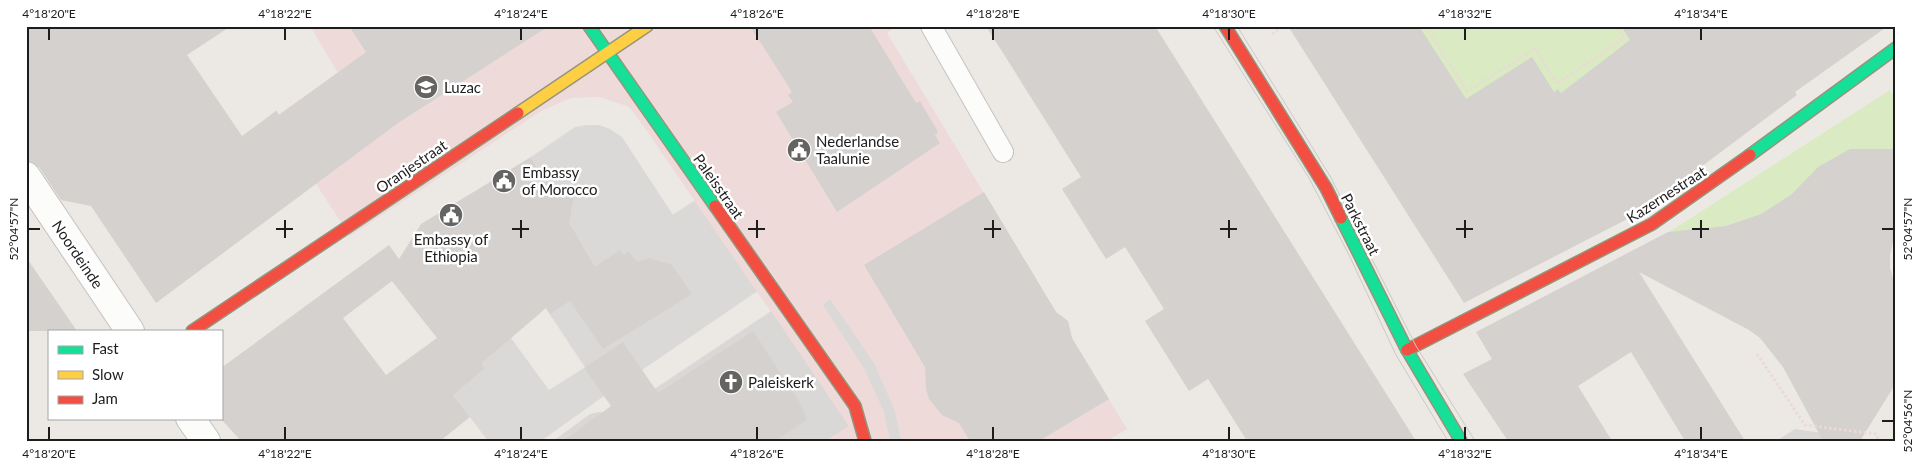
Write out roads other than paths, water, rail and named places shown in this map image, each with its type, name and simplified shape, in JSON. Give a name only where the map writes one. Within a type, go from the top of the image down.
[{"type":"street","name":"Paleisstraat","points":[[589,26],[855,406],[865,441]]},
{"type":"street","name":"Oranjestraat","points":[[193,330],[648,26]]},
{"type":"street","name":"Parkstraat","points":[[1225,26],[1326,188],[1407,350],[1461,441]]},
{"type":"street","name":"Kazernestraat","points":[[1407,350],[1652,224],[1829,99],[1893,57]]},
{"type":"street","name":"Noordeinde","points":[[26,176],[129,330]]},
{"type":"street","points":[[191,420],[206,441]]},
{"type":"lane","points":[[931,26],[1002,152]]},
{"type":"tram line","points":[[1213,26],[1309,178],[1349,255],[1396,355],[1448,441]]},
{"type":"tram line","points":[[1237,26],[1330,176],[1416,346],[1475,441]]},
{"type":"place","name":"Luzac","points":[[426,87]]},
{"type":"place","name":"Nederlandse Taalunie","points":[[799,150]]},
{"type":"place","name":"Embassy of Morocco","points":[[504,181]]},
{"type":"place","name":"Embassy of Ethiopia","points":[[451,215]]},
{"type":"place","name":"Paleiskerk","points":[[731,382]]}]
